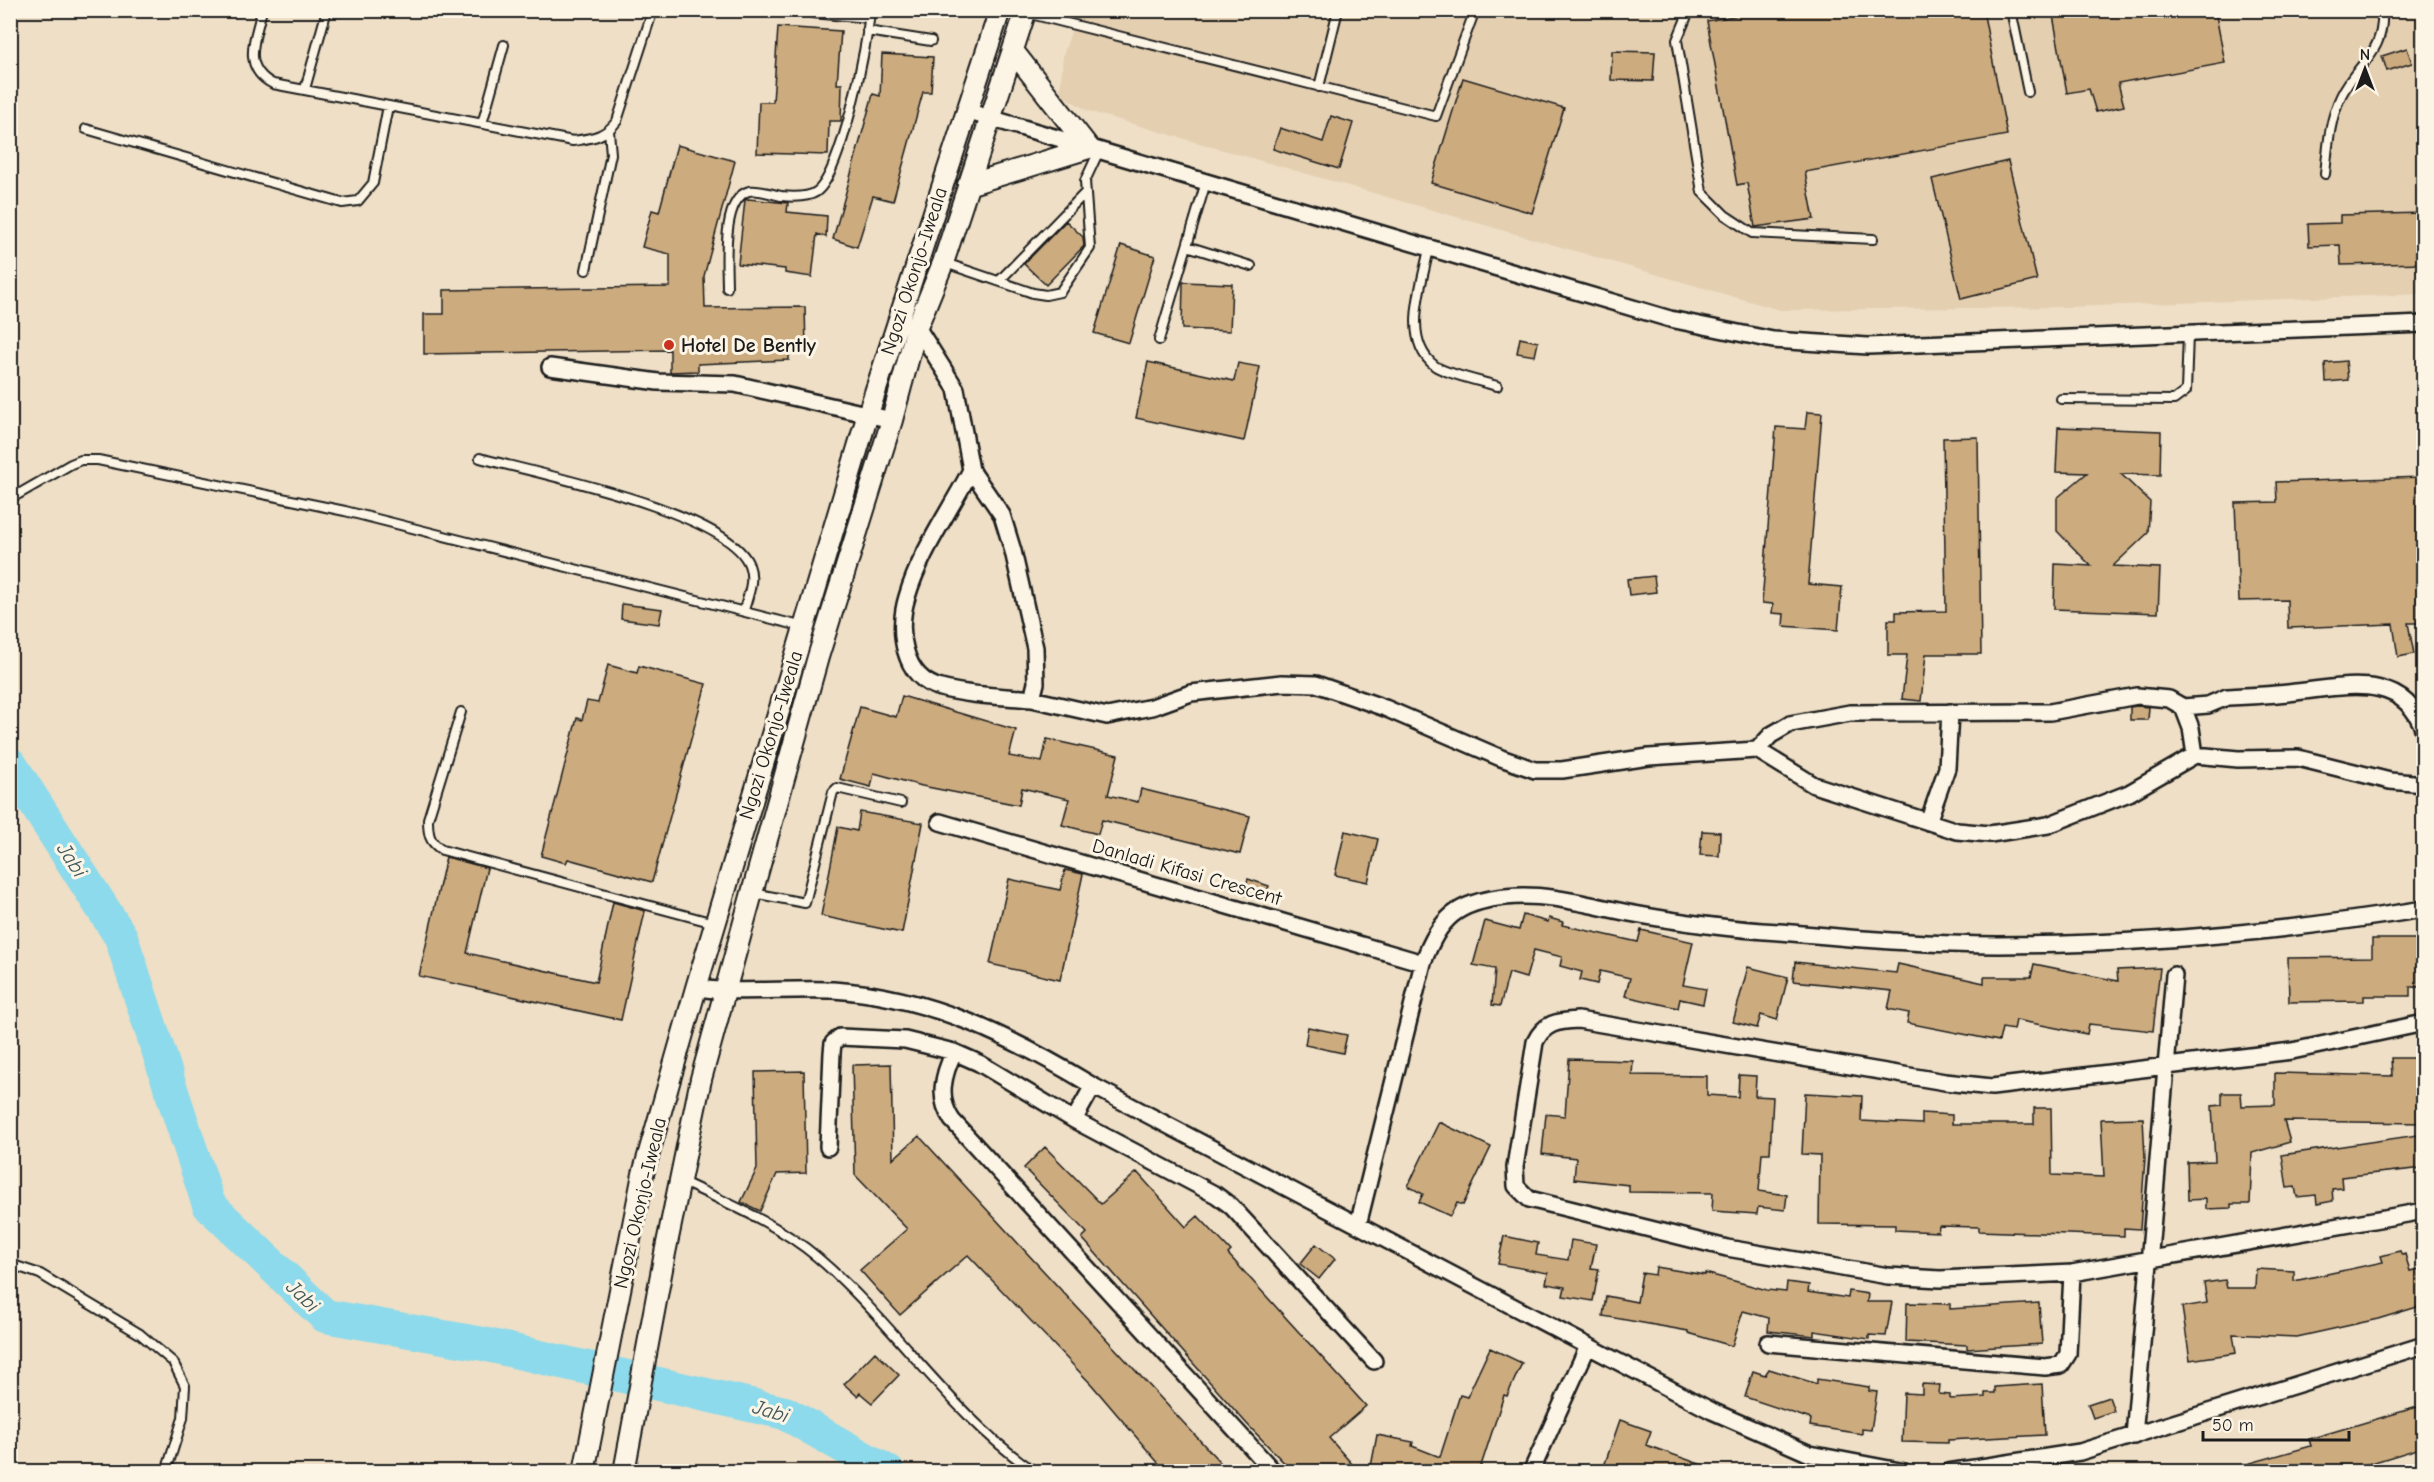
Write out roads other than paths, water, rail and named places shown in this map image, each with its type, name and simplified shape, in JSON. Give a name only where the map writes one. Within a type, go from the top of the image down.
[{"type":"street","name":"Ngozi Okonjo-Iweala","points":[[584,1472],[643,1174],[714,923],[868,414],[1000,10]]},
{"type":"street","name":"Ngozi Okonjo-Iweala","points":[[624,1472],[665,1253],[701,1079],[727,992],[752,892],[818,657],[892,420],[917,327],[944,262],[1026,12]]},
{"type":"street","points":[[1012,51],[1094,150]]},
{"type":"street","points":[[966,111],[1670,320],[1773,340],[1868,346],[2424,324]]},
{"type":"street","points":[[968,185],[1094,150]]},
{"type":"street","points":[[917,327],[956,389],[971,470],[1002,515],[1014,551],[1035,648],[1036,683],[1032,699]]},
{"type":"street","points":[[550,367],[658,382],[735,384],[892,420]]},
{"type":"street","points":[[971,470],[924,557],[906,598],[903,650],[918,675],[940,688],[1032,699],[1107,716],[1152,707],[1191,693],[1282,682],[1316,684],[1385,708],[1501,758],[1535,770],[1562,770],[1649,756],[1757,750],[1814,785],[1957,831],[1990,834],[2048,825],[2129,793],[2195,755],[2238,759],[2298,758],[2390,781],[2424,784]]},
{"type":"street","points":[[1757,750],[1771,735],[1790,724],[1850,713],[2050,712],[2137,696],[2169,699],[2183,707],[2208,705],[2227,697],[2359,685],[2386,690],[2407,702],[2424,730]]},
{"type":"street","points":[[2183,707],[2191,728],[2195,755]]},
{"type":"street","points":[[1928,822],[1947,768],[1950,712]]},
{"type":"street","name":"Danladi Kifasi Crescent","points":[[940,822],[1423,963]]},
{"type":"street","points":[[1358,1225],[1423,963],[1431,939],[1445,918],[1475,901],[1508,896],[1556,898],[1630,913],[1749,930],[1872,940],[1997,945],[2163,939],[2329,925],[2424,909]]},
{"type":"street","points":[[2134,1436],[2174,975]]},
{"type":"street","points":[[696,988],[727,992],[832,990],[886,995],[947,1011],[1003,1035],[1093,1086],[1712,1411],[1810,1454],[1905,1472]]},
{"type":"street","points":[[2424,1023],[2292,1051],[1992,1087],[1945,1082],[1578,1020],[1557,1021],[1541,1029],[1535,1042],[1515,1167],[1516,1186],[1529,1199],[1727,1248],[1888,1276],[1940,1280],[2072,1273],[2424,1211]]},
{"type":"street","points":[[828,1147],[833,1043],[840,1037],[905,1040],[954,1052],[979,1063],[1074,1120],[1216,1195],[1231,1206],[1374,1361]]},
{"type":"street","points":[[954,1052],[943,1082],[945,1110],[952,1120],[1274,1472]]},
{"type":"street","points":[[1074,1120],[1093,1086]]},
{"type":"street","points":[[1768,1343],[2045,1367],[2061,1365],[2068,1354],[2072,1273]]},
{"type":"street","points":[[1531,1472],[1588,1346]]},
{"type":"street","points":[[1948,1472],[2017,1467],[2080,1452],[2424,1346]]},
{"type":"lane","points":[[262,10],[254,42],[252,65],[260,77],[273,84],[573,141],[600,136],[609,131],[617,121],[653,10]]},
{"type":"lane","points":[[305,90],[327,10]]},
{"type":"lane","points":[[727,288],[727,244],[731,210],[737,198],[750,191],[793,198],[815,193],[828,181],[843,138],[869,14],[812,13],[808,10]]},
{"type":"lane","points":[[1319,87],[1338,10]]},
{"type":"lane","points":[[1026,12],[1436,116],[1475,10]]},
{"type":"lane","points":[[1694,10],[1687,15],[1677,40],[1702,192],[1725,215],[1752,233],[1873,239]]},
{"type":"lane","points":[[2011,10],[2028,92]]},
{"type":"lane","points":[[2325,174],[2330,125],[2341,95],[2379,44],[2382,10]]},
{"type":"lane","points":[[867,31],[931,41]]},
{"type":"lane","points":[[482,124],[504,45]]},
{"type":"lane","points":[[86,129],[342,203],[358,201],[373,183],[388,106]]},
{"type":"lane","points":[[586,270],[611,154],[609,131]]},
{"type":"lane","points":[[944,262],[1033,293],[1046,295],[1060,292],[1090,248],[1084,194],[1094,150]]},
{"type":"lane","points":[[1159,340],[1206,182]]},
{"type":"lane","points":[[1000,280],[1084,194]]},
{"type":"lane","points":[[1187,246],[1251,266]]},
{"type":"lane","points":[[1429,248],[1416,319],[1417,342],[1435,366],[1497,386]]},
{"type":"lane","points":[[2061,399],[2174,400],[2181,397],[2186,391],[2188,334]]},
{"type":"lane","points":[[480,458],[660,506],[733,544],[749,566],[750,588],[744,610]]},
{"type":"lane","points":[[10,499],[71,464],[81,460],[98,460],[345,512],[744,610],[804,627]]},
{"type":"lane","points":[[461,712],[428,819],[428,835],[433,844],[442,850],[714,923]]},
{"type":"lane","points":[[752,892],[805,903],[833,792],[837,788],[901,803]]},
{"type":"lane","points":[[680,1180],[756,1218],[815,1255],[843,1280],[988,1437],[1035,1472]]},
{"type":"lane","points":[[10,1264],[50,1280],[140,1334],[173,1362],[185,1386],[183,1418],[166,1472]]},
{"type":"waterway","name":"Jabi","points":[[10,764],[121,937],[209,1205],[325,1316],[483,1344],[785,1413],[888,1472]]},
{"type":"place","name":"Hotel De Bently","points":[[669,345]]}]
